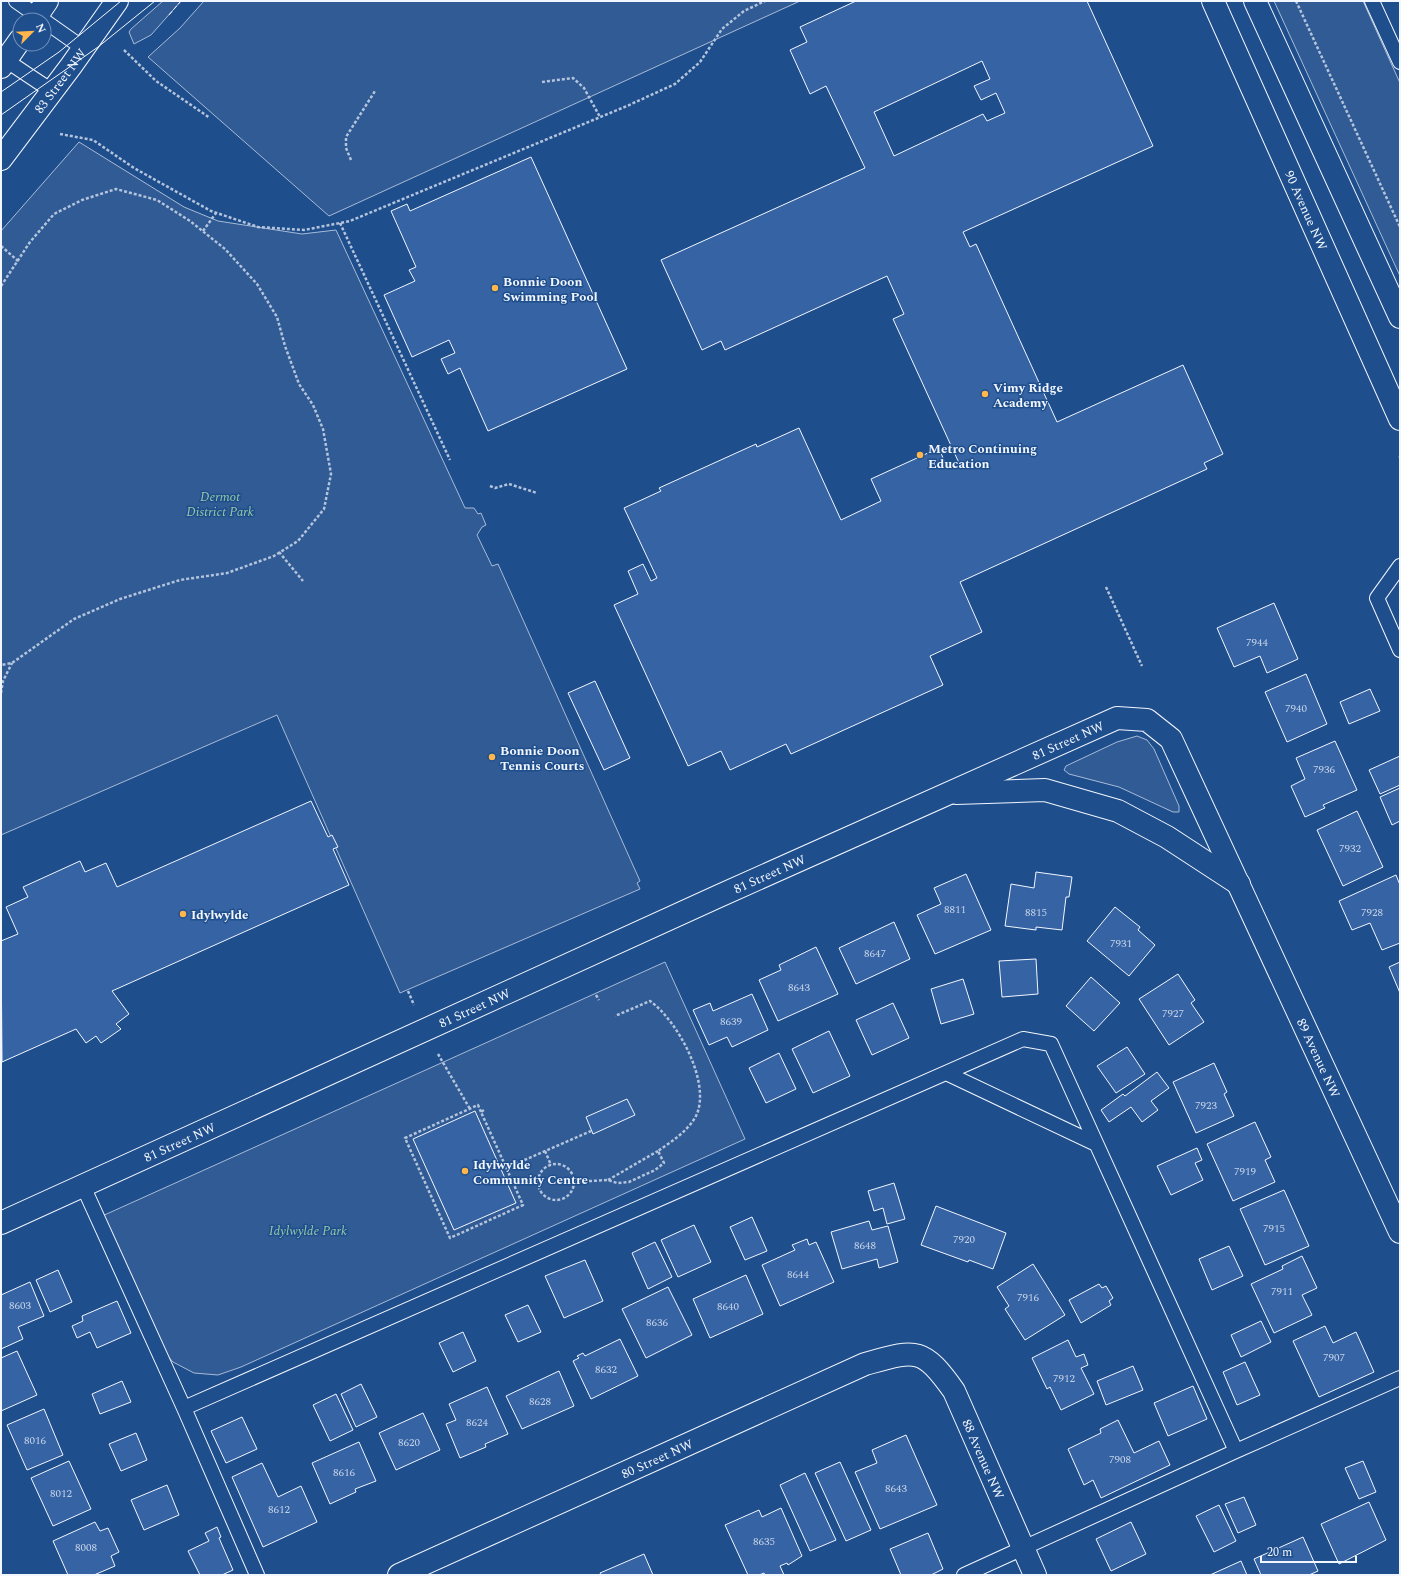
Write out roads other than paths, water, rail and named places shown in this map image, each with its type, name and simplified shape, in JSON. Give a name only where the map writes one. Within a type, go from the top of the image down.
[{"type":"street","name":"83 Street NW","points":[[1,159],[117,1]]},
{"type":"street","name":"90 Avenue NW","points":[[1213,1],[1400,419]]},
{"type":"street","points":[[1255,1],[1400,318]]},
{"type":"street","points":[[3,61],[12,50]]},
{"type":"street","name":"81 Street NW","points":[[1,1223],[947,793],[1117,718],[1147,720]]},
{"type":"street","name":"89 Avenue NW","points":[[1147,720],[1171,738],[1400,1232]]},
{"type":"street","name":"81 Street NW","points":[[947,793],[1045,790],[1118,811],[1167,837],[1239,884]]},
{"type":"street","name":"80 Street NW","points":[[399,1575],[865,1364],[899,1354],[917,1354]]},
{"type":"street","name":"88 Avenue NW","points":[[917,1354],[937,1367],[954,1391],[1035,1575]]},
{"type":"lane","points":[[16,1],[39,12]]},
{"type":"lane","points":[[1372,1],[1400,62]]},
{"type":"lane","points":[[52,23],[83,48]]},
{"type":"lane","points":[[3,61],[52,91]]},
{"type":"lane","points":[[1400,566],[1377,598],[1400,650]]},
{"type":"lane","points":[[184,1408],[1023,1039],[1051,1044],[1236,1451]]},
{"type":"lane","points":[[946,1073],[1096,1144]]},
{"type":"lane","points":[[82,1186],[184,1408],[257,1575]]},
{"type":"lane","points":[[964,1575],[1400,1378]]},
{"type":"tram line","points":[[1,92],[59,52],[121,1]]},
{"type":"tram line","points":[[1,115],[98,47],[155,1]]},
{"type":"place","name":"Bonnie Doon Swimming Pool","points":[[495,288]]},
{"type":"place","name":"Vimy Ridge Academy","points":[[985,394]]},
{"type":"place","name":"Metro Continuing Education","points":[[920,455]]},
{"type":"place","name":"Bonnie Doon Tennis Courts","points":[[492,757]]},
{"type":"place","name":"Idylwylde","points":[[183,914]]},
{"type":"place","name":"Idylwylde Community Centre","points":[[465,1171]]},
{"type":"park label","name":"Dermot District Park","points":[[220,504]]},
{"type":"park label","name":"Idylwylde Park","points":[[308,1230]]}]
